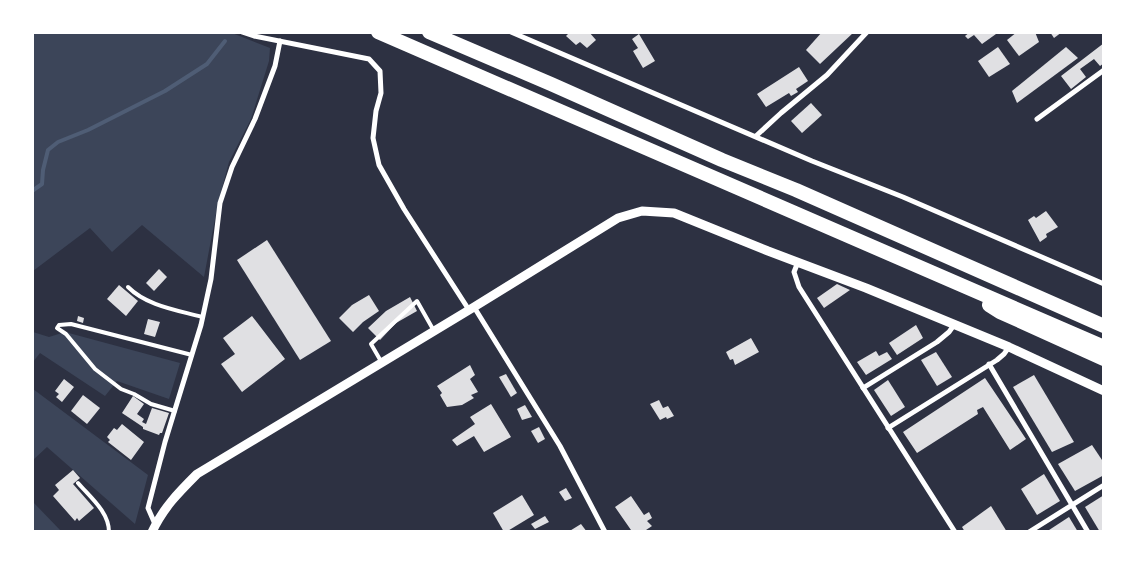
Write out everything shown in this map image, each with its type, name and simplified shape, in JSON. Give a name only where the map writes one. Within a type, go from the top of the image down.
[{"type":"highway","points":[[378,32],[1104,346]]},
{"type":"highway","points":[[429,32],[722,160],[835,206],[1104,326]]},
{"type":"highway","points":[[835,206],[921,238],[1104,317]]},
{"type":"highway","points":[[951,280],[1000,312],[1104,359]]},
{"type":"street","points":[[242,32],[368,59],[380,71],[381,93],[376,111],[373,138],[379,165],[404,209],[560,446],[605,532]]},
{"type":"street","points":[[511,32],[1104,284]]},
{"type":"street","points":[[756,136],[827,75],[864,33]]},
{"type":"street","points":[[154,528],[148,508],[192,355],[211,279],[220,203],[232,167],[255,119],[275,66],[280,41]]},
{"type":"street","points":[[1037,120],[1104,70]]},
{"type":"street","points":[[154,528],[174,497],[198,474],[618,218],[642,211],[674,213],[866,288],[1008,347],[1104,391]]},
{"type":"street","points":[[798,262],[794,272],[799,287],[955,532]]},
{"type":"street","points":[[863,388],[937,342],[954,325]]},
{"type":"street","points":[[888,428],[1004,354],[1008,347]]},
{"type":"street","points":[[989,364],[1088,532]]},
{"type":"street","points":[[1029,532],[1104,485]]},
{"type":"lane","points":[[128,287],[135,294],[150,302],[202,317]]},
{"type":"lane","points":[[382,363],[371,344],[417,301],[434,331]]},
{"type":"lane","points":[[175,411],[151,404],[121,388],[96,369],[66,334],[58,328],[59,325],[71,324],[192,355]]},
{"type":"lane","points":[[78,483],[105,514],[109,524],[109,532]]},
{"type":"shaded area","points":[[33,33],[232,33],[270,48],[269,61],[251,119],[229,162],[218,203],[204,277],[142,225],[112,252],[90,228],[33,271]]},
{"type":"shaded area","points":[[33,332],[49,337],[65,332],[180,363],[169,399],[117,381],[105,396],[40,353],[33,362]]},
{"type":"shaded area","points":[[33,389],[148,475],[135,524],[47,447],[33,460]]},
{"type":"shaded area","points":[[33,502],[61,531],[33,531]]},
{"type":"building","points":[[570,32],[589,32],[596,40],[587,48],[580,42],[576,45],[566,36]]},
{"type":"building","points":[[822,32],[854,32],[820,64],[806,50]]},
{"type":"building","points":[[970,32],[995,32],[996,34],[982,44],[974,35],[968,39],[965,36]]},
{"type":"building","points":[[1017,32],[1035,32],[1039,42],[1019,56],[1007,40]]},
{"type":"building","points":[[1050,32],[1062,32],[1054,38]]},
{"type":"building","points":[[639,34],[655,61],[643,68],[633,51],[638,48],[632,39]]},
{"type":"building","points":[[1104,43],[1104,63],[1100,66],[1094,59],[1080,69],[1086,77],[1071,89],[1061,76]]},
{"type":"building","points":[[998,47],[1010,64],[989,77],[978,61]]},
{"type":"building","points":[[1066,47],[1078,58],[1017,103],[1012,91]]},
{"type":"building","points":[[799,67],[808,81],[796,89],[798,92],[791,96],[789,93],[766,107],[757,94]]},
{"type":"building","points":[[811,103],[822,115],[802,133],[791,121]]},
{"type":"building","points":[[1046,211],[1058,227],[1046,234],[1047,237],[1040,242],[1028,220],[1034,216],[1036,218]]},
{"type":"building","points":[[267,240],[331,341],[300,360],[237,260]]},
{"type":"building","points":[[159,269],[167,277],[154,291],[146,283]]},
{"type":"building","points":[[837,284],[850,290],[824,308],[817,298]]},
{"type":"building","points":[[119,285],[138,301],[126,316],[107,299]]},
{"type":"building","points":[[369,295],[379,311],[353,332],[339,318],[352,305]]},
{"type":"building","points":[[410,297],[417,311],[396,323],[380,340],[368,328],[386,311]]},
{"type":"building","points":[[78,316],[84,318],[83,323],[77,321]]},
{"type":"building","points":[[252,316],[285,359],[242,392],[221,364],[235,354],[223,338]]},
{"type":"building","points":[[148,319],[160,322],[155,337],[144,334]]},
{"type":"building","points":[[916,325],[923,338],[897,355],[889,343]]},
{"type":"building","points":[[751,338],[759,352],[735,365],[733,359],[730,360],[726,352]]},
{"type":"building","points":[[876,351],[879,356],[887,352],[892,359],[866,375],[857,362]]},
{"type":"building","points":[[936,352],[952,377],[937,386],[921,360]]},
{"type":"building","points":[[470,365],[475,375],[470,379],[478,392],[471,395],[474,398],[462,405],[447,407],[440,395],[442,393],[437,386]]},
{"type":"building","points":[[506,374],[517,393],[511,397],[499,377]]},
{"type":"building","points":[[1034,375],[1074,442],[1052,452],[1013,387]]},
{"type":"building","points":[[985,378],[1026,439],[1010,450],[983,407],[977,410],[978,414],[917,453],[903,432]]},
{"type":"building","points":[[64,379],[74,387],[62,402],[56,397],[59,394],[55,391]]},
{"type":"building","points":[[888,380],[905,407],[891,416],[874,390]]},
{"type":"building","points":[[83,395],[100,408],[87,424],[71,411]]},
{"type":"building","points":[[133,396],[144,404],[137,414],[144,419],[142,422],[146,424],[152,408],[169,413],[162,433],[159,435],[143,429],[143,427],[122,413]]},
{"type":"building","points":[[659,400],[663,408],[668,406],[674,416],[660,420],[650,404]]},
{"type":"building","points":[[491,404],[511,437],[484,452],[474,436],[457,446],[452,440],[475,424],[470,417]]},
{"type":"building","points":[[525,405],[532,417],[522,420],[517,409]]},
{"type":"building","points":[[122,424],[144,442],[131,460],[108,442],[110,440],[107,437],[114,428],[117,430]]},
{"type":"building","points":[[539,427],[545,439],[538,443],[531,431]]},
{"type":"building","points":[[1092,445],[1104,463],[1104,475],[1075,491],[1058,464]]},
{"type":"building","points":[[73,470],[80,478],[73,484],[94,508],[79,521],[77,518],[75,521],[53,496],[59,490],[55,485]]},
{"type":"building","points":[[1044,474],[1060,501],[1037,515],[1021,489]]},
{"type":"building","points":[[566,488],[572,498],[565,501],[559,492]]},
{"type":"building","points":[[522,495],[534,515],[504,532],[493,513]]},
{"type":"building","points":[[1104,495],[1104,532],[1100,532],[1085,507]]},
{"type":"building","points":[[631,496],[644,515],[649,512],[652,518],[647,521],[652,526],[643,532],[627,532],[631,530],[615,507]]},
{"type":"building","points":[[991,506],[1007,532],[965,532],[962,527]]},
{"type":"building","points":[[545,516],[549,522],[535,529],[531,524]]},
{"type":"building","points":[[1069,517],[1078,532],[1046,532]]},
{"type":"building","points":[[581,524],[587,532],[568,532]]},
{"type":"waterway","points":[[32,191],[42,184],[48,150],[58,142],[88,130],[165,91],[207,64],[225,41]]}]
